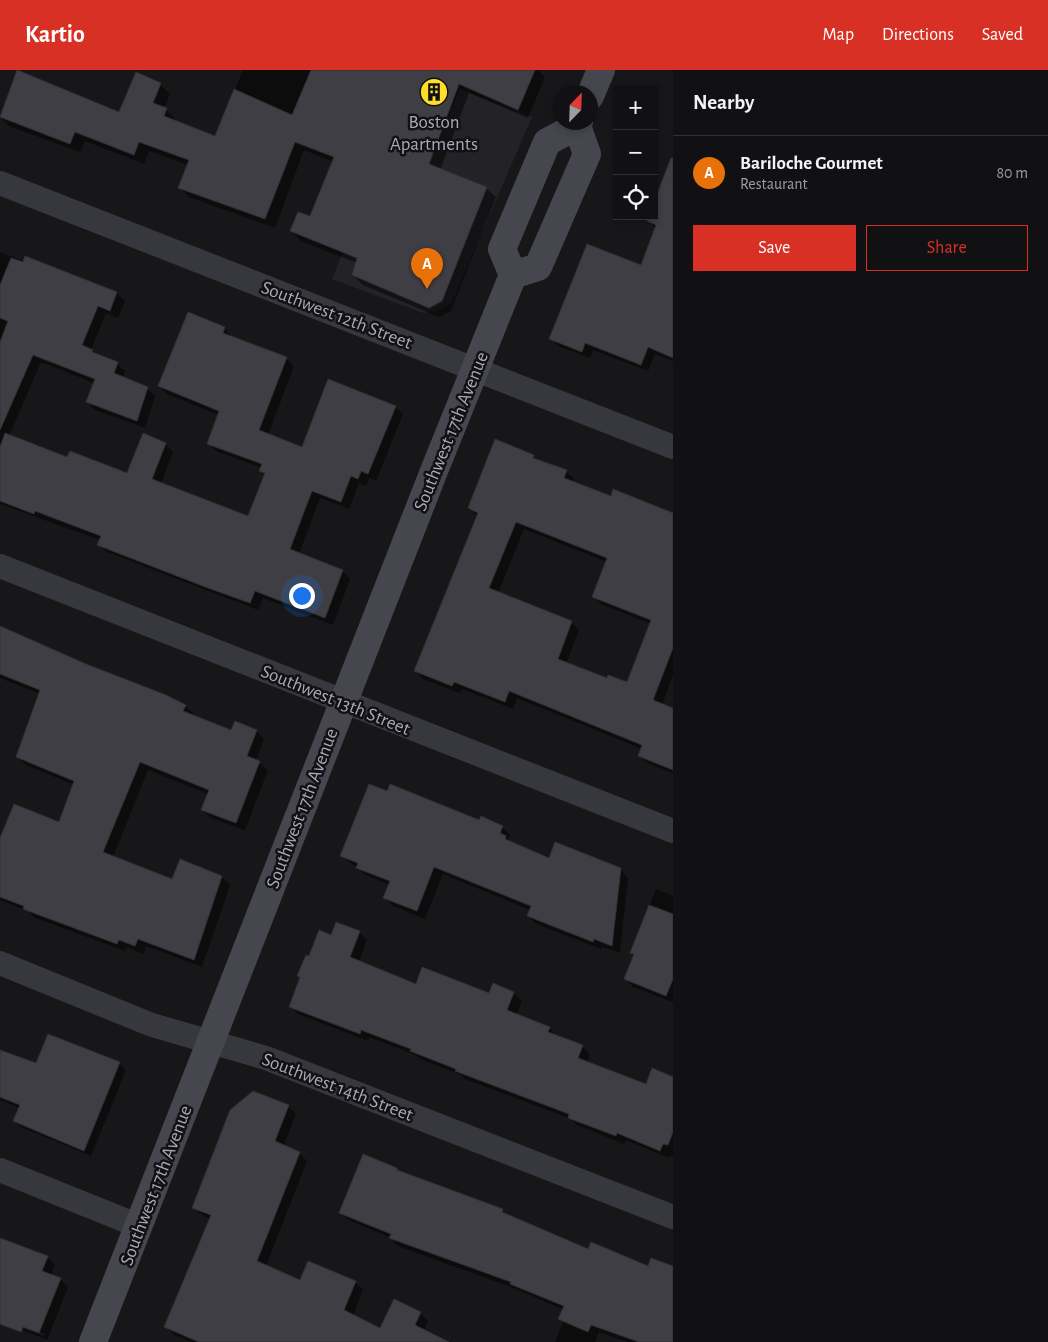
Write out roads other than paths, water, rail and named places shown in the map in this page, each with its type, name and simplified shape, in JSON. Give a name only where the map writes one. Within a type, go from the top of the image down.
[{"type":"main road","points":[[595,85],[602,70]]},
{"type":"main road","points":[[568,130],[547,142],[502,249],[513,275],[538,267],[587,154],[580,130]]},
{"type":"main road","name":"Southwest 17th Avenue","points":[[93,1342],[474,368],[513,275]]},
{"type":"street","name":"Southwest 12th Street","points":[[0,183],[673,446]]},
{"type":"street","name":"Southwest 13th Street","points":[[0,566],[673,831]]},
{"type":"street","name":"Southwest 14th Street","points":[[0,964],[152,1025],[210,1040],[266,1058],[673,1216]]},
{"type":"street","points":[[0,1170],[139,1226]]},
{"type":"place","name":"Boston Apartments","points":[[434,92]]},
{"type":"place","name":"Bariloche Gourmet","points":[[427,289]]}]
